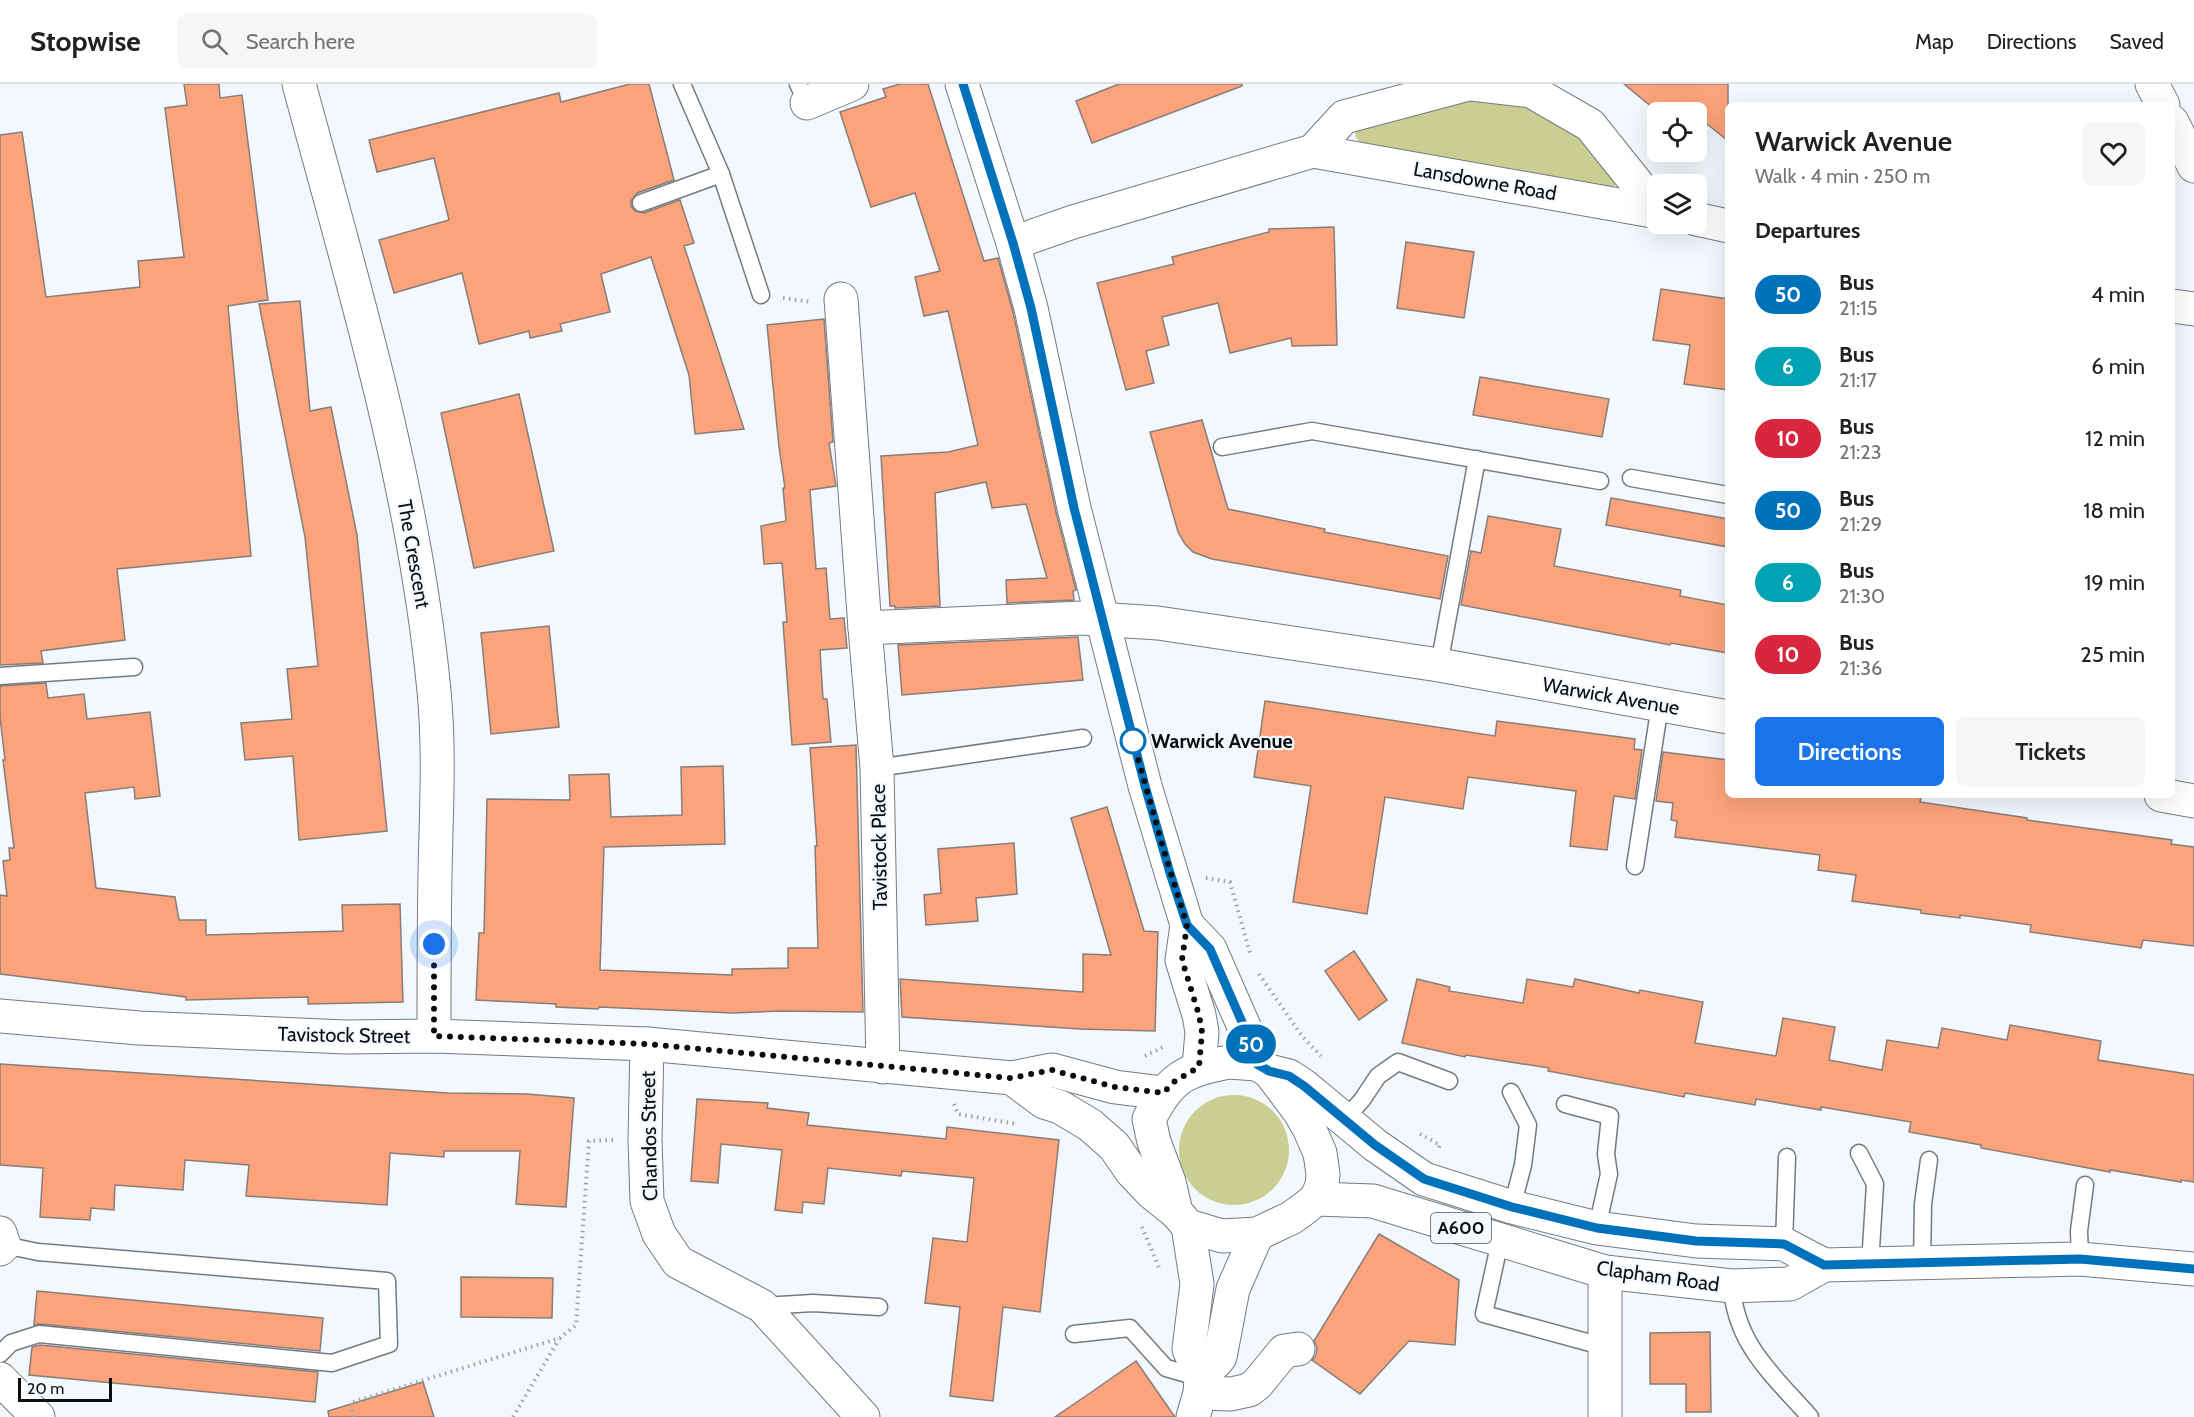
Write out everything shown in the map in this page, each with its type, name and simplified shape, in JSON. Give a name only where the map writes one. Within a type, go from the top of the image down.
[{"type":"street","name":"The Crescent","points":[[299,84],[367,335],[395,449],[426,623],[434,693],[438,766],[434,1036]]},
{"type":"street","points":[[802,94],[852,84]]},
{"type":"street","points":[[963,84],[1031,308],[1074,508],[1145,786],[1187,925],[1182,960],[1200,1024],[1199,1067]]},
{"type":"street","name":"Lansdowne Road","points":[[1313,151],[1344,117],[1470,84],[1531,91],[1590,125],[1647,197]]},
{"type":"street","points":[[2152,84],[2161,102]]},
{"type":"street","points":[[2175,115],[2194,115]]},
{"type":"street","points":[[2175,128],[2194,166]]},
{"type":"street","name":"Lansdowne Road","points":[[1013,243],[1073,222],[1313,151],[1647,209]]},
{"type":"street","points":[[1707,221],[1725,225]]},
{"type":"street","name":"Tavistock Place","points":[[841,299],[877,768],[883,1067]]},
{"type":"street","points":[[2175,306],[2194,309]]},
{"type":"street","points":[[865,628],[1103,619]]},
{"type":"street","name":"Warwick Avenue","points":[[1103,619],[1158,623],[1439,665],[1725,716]]},
{"type":"street","points":[[2175,798],[2194,801]]},
{"type":"street","points":[[1011,1078],[1044,1102],[1060,1107],[1090,1125],[1114,1146],[1132,1172],[1151,1192],[1182,1219],[1222,1236],[1257,1234],[1291,1218],[1316,1199],[1322,1186],[1320,1153],[1299,1112],[1263,1068],[1210,949],[1187,925]]},
{"type":"street","name":"Tavistock Street","points":[[0,1016],[139,1028],[345,1037],[434,1036],[647,1044],[1011,1078],[1052,1070],[1115,1087],[1163,1093]]},
{"type":"street","name":"Chandos Street","points":[[647,1044],[645,1140],[647,1201],[659,1234],[678,1262],[762,1306],[863,1417]]},
{"type":"street","name":"A600","points":[[1182,1219],[1154,1142],[1149,1119],[1163,1093],[1175,1081],[1199,1067],[1229,1062],[1263,1068]]},
{"type":"street","name":"Clapham Road","points":[[1263,1068],[1289,1076],[1304,1086],[1375,1145],[1424,1179],[1512,1207],[1597,1228],[1696,1241],[1784,1244],[1824,1265],[2080,1259],[2194,1269]]},
{"type":"street","name":"Clapham Road","points":[[1316,1199],[1373,1201],[1605,1272],[1732,1286],[1790,1284],[1824,1265]]},
{"type":"street","points":[[1182,1219],[1197,1284],[1189,1349],[1198,1396]]},
{"type":"street","points":[[1198,1396],[1220,1357],[1233,1289],[1257,1234]]},
{"type":"street","points":[[1605,1272],[1605,1417]]},
{"type":"street","points":[[1198,1396],[1231,1394],[1249,1390],[1257,1384],[1284,1351],[1298,1349]]},
{"type":"street","points":[[0,1379],[38,1417]]},
{"type":"lane","points":[[682,84],[721,174],[761,295]]},
{"type":"lane","points":[[641,203],[721,174]]},
{"type":"lane","points":[[1222,447],[1312,431],[1599,481]]},
{"type":"lane","points":[[1439,665],[1477,459]]},
{"type":"lane","points":[[1631,478],[1725,494]]},
{"type":"lane","points":[[0,676],[134,667]]},
{"type":"lane","points":[[1635,866],[1660,705]]},
{"type":"lane","points":[[877,768],[1083,738]]},
{"type":"lane","points":[[1345,1119],[1362,1100],[1378,1076],[1398,1062],[1449,1082]]},
{"type":"lane","points":[[1511,1092],[1528,1125],[1512,1207]]},
{"type":"lane","points":[[1565,1104],[1610,1116],[1606,1154],[1609,1174],[1597,1228]]},
{"type":"lane","points":[[1859,1153],[1875,1184],[1870,1265]]},
{"type":"lane","points":[[1784,1244],[1787,1157]]},
{"type":"lane","points":[[1922,1263],[1923,1204],[1929,1160]]},
{"type":"lane","points":[[2080,1259],[2079,1231],[2085,1185]]},
{"type":"lane","points":[[1500,1241],[1484,1314],[1605,1347]]},
{"type":"lane","points":[[0,1354],[11,1343],[39,1334],[332,1363],[389,1344],[387,1281],[38,1252],[1,1242]]},
{"type":"lane","points":[[1732,1286],[1736,1317],[1754,1354],[1810,1417]]},
{"type":"lane","points":[[762,1306],[813,1303],[879,1307]]},
{"type":"lane","points":[[1074,1334],[1130,1328],[1166,1368],[1198,1396]]},
{"type":"path","points":[[761,295],[814,303],[841,299]]},
{"type":"path","points":[[1230,882],[1253,964]]},
{"type":"path","points":[[1258,972],[1302,1036],[1324,1059]]},
{"type":"path","points":[[1137,1057],[1147,1056],[1166,1045]]},
{"type":"path","points":[[958,1114],[1025,1125]]},
{"type":"path","points":[[1411,1128],[1440,1145]]},
{"type":"path","points":[[513,1417],[560,1338],[576,1325],[589,1141],[645,1140]]},
{"type":"path","points":[[1141,1227],[1160,1272]]},
{"type":"path","points":[[354,1417],[350,1403],[560,1338]]},
{"type":"green space","points":[[1466,91],[1530,99],[1565,120],[1617,182],[1613,188],[1362,146],[1355,136],[1357,128]]},
{"type":"green space","points":[[1234,1095],[1255,1099],[1273,1111],[1285,1129],[1289,1150],[1285,1171],[1273,1189],[1255,1201],[1234,1205],[1213,1201],[1195,1189],[1183,1171],[1179,1150],[1183,1129],[1195,1111],[1213,1099]]},
{"type":"building","points":[[184,84],[219,84],[220,98],[242,95],[268,300],[228,306],[251,556],[117,569],[125,640],[41,651],[43,663],[0,665],[0,135],[22,132],[46,297],[140,287],[138,261],[184,257],[165,108],[187,105]]},
{"type":"building","points":[[630,84],[649,84],[674,180],[637,193],[631,201],[631,206],[635,211],[644,213],[680,200],[694,243],[684,246],[744,429],[695,434],[689,375],[651,257],[601,274],[610,312],[560,324],[562,331],[530,338],[529,331],[479,344],[462,273],[394,293],[379,240],[449,220],[434,158],[377,172],[369,140],[559,93],[561,102]]},
{"type":"building","points":[[900,84],[928,84],[984,261],[998,258],[1013,312],[1056,512],[1076,590],[1073,591],[1074,600],[1007,603],[1006,580],[1047,578],[1026,504],[992,508],[986,482],[935,493],[940,606],[895,608],[895,606],[890,606],[881,456],[948,452],[978,445],[948,311],[924,316],[915,277],[940,271],[915,193],[871,207],[840,112],[886,97],[883,89]]},
{"type":"building","points":[[1119,84],[1242,84],[1242,86],[1092,143],[1076,101]]},
{"type":"building","points":[[1624,84],[1728,84],[1728,102],[1725,102],[1725,139],[1707,124],[1707,102],[1647,103]]},
{"type":"building","points":[[1334,227],[1337,345],[1292,346],[1291,338],[1230,353],[1218,303],[1162,317],[1169,345],[1146,351],[1154,383],[1126,390],[1097,283],[1174,264],[1172,257],[1269,232],[1269,229]]},
{"type":"building","points":[[1406,242],[1474,252],[1464,318],[1397,308]]},
{"type":"building","points":[[1661,289],[1725,299],[1725,390],[1684,384],[1690,345],[1653,340]]},
{"type":"building","points":[[300,301],[310,411],[331,407],[357,535],[387,831],[299,840],[293,756],[245,760],[241,723],[292,719],[287,669],[318,666],[305,537],[259,304]]},
{"type":"building","points":[[824,319],[833,442],[829,443],[836,486],[810,490],[816,569],[826,568],[830,619],[844,618],[847,648],[820,650],[823,699],[827,699],[831,742],[792,745],[783,622],[787,622],[782,563],[764,564],[761,526],[786,521],[783,488],[785,488],[767,325]]},
{"type":"building","points":[[1480,377],[1609,399],[1602,437],[1473,415]]},
{"type":"building","points":[[519,394],[554,551],[474,568],[441,413]]},
{"type":"building","points":[[1202,420],[1228,509],[1325,529],[1324,532],[1448,556],[1440,599],[1212,559],[1193,552],[1178,532],[1150,432]]},
{"type":"building","points":[[1611,498],[1725,518],[1725,546],[1606,525]]},
{"type":"building","points":[[1488,516],[1561,529],[1554,566],[1681,590],[1680,596],[1725,604],[1725,652],[1671,643],[1670,645],[1461,605],[1471,551],[1481,553]]},
{"type":"building","points":[[549,626],[559,727],[491,734],[481,633]]},
{"type":"building","points":[[1078,637],[1083,680],[902,695],[898,645]]},
{"type":"building","points":[[46,683],[48,698],[84,694],[87,719],[150,712],[160,796],[135,799],[134,787],[85,793],[96,888],[175,897],[179,920],[206,920],[206,935],[343,931],[342,905],[400,904],[403,1002],[308,1004],[308,997],[186,1000],[186,997],[0,974],[0,895],[7,896],[3,861],[10,860],[9,848],[14,848],[3,760],[5,760],[0,717],[0,686]]},
{"type":"building","points":[[1265,701],[1495,736],[1497,721],[1635,739],[1634,749],[1642,750],[1635,799],[1614,796],[1607,850],[1570,846],[1576,791],[1468,777],[1463,809],[1385,797],[1367,914],[1293,902],[1311,786],[1254,777]]},
{"type":"building","points":[[856,745],[863,1012],[733,1013],[599,1007],[598,1009],[556,1007],[556,1004],[476,1000],[479,933],[484,933],[487,799],[570,800],[569,775],[609,774],[611,817],[682,815],[681,767],[723,766],[725,844],[604,847],[600,970],[732,975],[732,969],[788,968],[788,948],[818,948],[815,846],[817,846],[810,748]]},
{"type":"building","points":[[1663,752],[1725,760],[1725,798],[1921,798],[1920,802],[2027,818],[2027,820],[2172,840],[2171,844],[2194,847],[2194,946],[2143,940],[2141,948],[2030,932],[2031,925],[1960,915],[1960,918],[1921,913],[1921,910],[1852,901],[1856,875],[1818,870],[1820,855],[1675,837],[1677,821],[1671,820],[1673,803],[1656,801]]},
{"type":"building","points":[[1107,807],[1144,931],[1158,932],[1155,1031],[1080,1029],[902,1017],[900,979],[1083,992],[1083,954],[1111,955],[1071,818]]},
{"type":"building","points":[[1014,843],[1017,894],[976,898],[978,921],[926,925],[924,895],[941,893],[938,849]]},
{"type":"building","points":[[1354,951],[1387,1000],[1359,1020],[1325,971]]},
{"type":"building","points":[[1417,979],[1450,987],[1449,991],[1523,1003],[1527,979],[1573,987],[1575,979],[1639,993],[1640,990],[1703,1002],[1695,1043],[1776,1056],[1783,1018],[1835,1027],[1829,1060],[1882,1070],[1887,1040],[1938,1048],[1942,1028],[2007,1040],[2010,1025],[2101,1041],[2098,1060],[2194,1075],[2194,1182],[2181,1180],[2181,1182],[2110,1170],[2110,1172],[1981,1148],[1981,1145],[1909,1132],[1911,1122],[1756,1099],[1755,1105],[1685,1093],[1684,1097],[1548,1071],[1549,1068],[1466,1055],[1465,1057],[1402,1043]]},
{"type":"building","points":[[0,1064],[448,1093],[527,1094],[574,1098],[566,1207],[516,1204],[520,1151],[444,1151],[444,1157],[390,1153],[387,1205],[246,1196],[249,1165],[185,1160],[183,1190],[115,1185],[114,1210],[91,1208],[90,1220],[40,1217],[43,1168],[0,1165]]},
{"type":"building","points":[[697,1099],[768,1103],[767,1108],[809,1113],[807,1125],[946,1139],[947,1127],[1059,1140],[1040,1312],[1003,1307],[993,1401],[950,1396],[960,1307],[925,1303],[933,1238],[967,1242],[974,1178],[902,1171],[901,1176],[828,1168],[824,1204],[803,1202],[802,1213],[775,1210],[782,1150],[721,1144],[718,1183],[691,1181]]},
{"type":"building","points":[[1379,1234],[1459,1280],[1455,1345],[1409,1341],[1360,1394],[1312,1360],[1316,1355],[1317,1347],[1314,1341]]},
{"type":"building","points":[[461,1277],[553,1278],[552,1318],[461,1317]]},
{"type":"building","points":[[37,1291],[323,1318],[320,1351],[34,1325]]},
{"type":"building","points":[[1710,1332],[1711,1412],[1686,1412],[1686,1384],[1650,1384],[1650,1333]]},
{"type":"building","points":[[40,1345],[318,1372],[315,1402],[29,1375],[32,1347]]},
{"type":"building","points":[[1136,1361],[1175,1417],[1055,1417],[1093,1391]]},
{"type":"building","points":[[423,1382],[434,1417],[329,1417],[328,1411]]},
{"type":"bus line","name":"50","points":[[963,84],[1031,308],[1074,508],[1145,786],[1170,873],[1187,925],[1210,949],[1249,1038],[1257,1064],[1269,1071],[1289,1076],[1304,1086],[1375,1145],[1424,1179],[1512,1207],[1597,1228],[1696,1241],[1784,1244],[1824,1265],[2080,1259],[2194,1269]]},
{"type":"place","name":"Warwick Avenue","points":[[1133,741]]},
{"type":"route","points":[[434,944],[434,1036],[647,1044],[1011,1078],[1052,1070],[1115,1087],[1163,1093],[1175,1081],[1199,1067],[1202,1032],[1182,960],[1187,925],[1133,741]]}]
